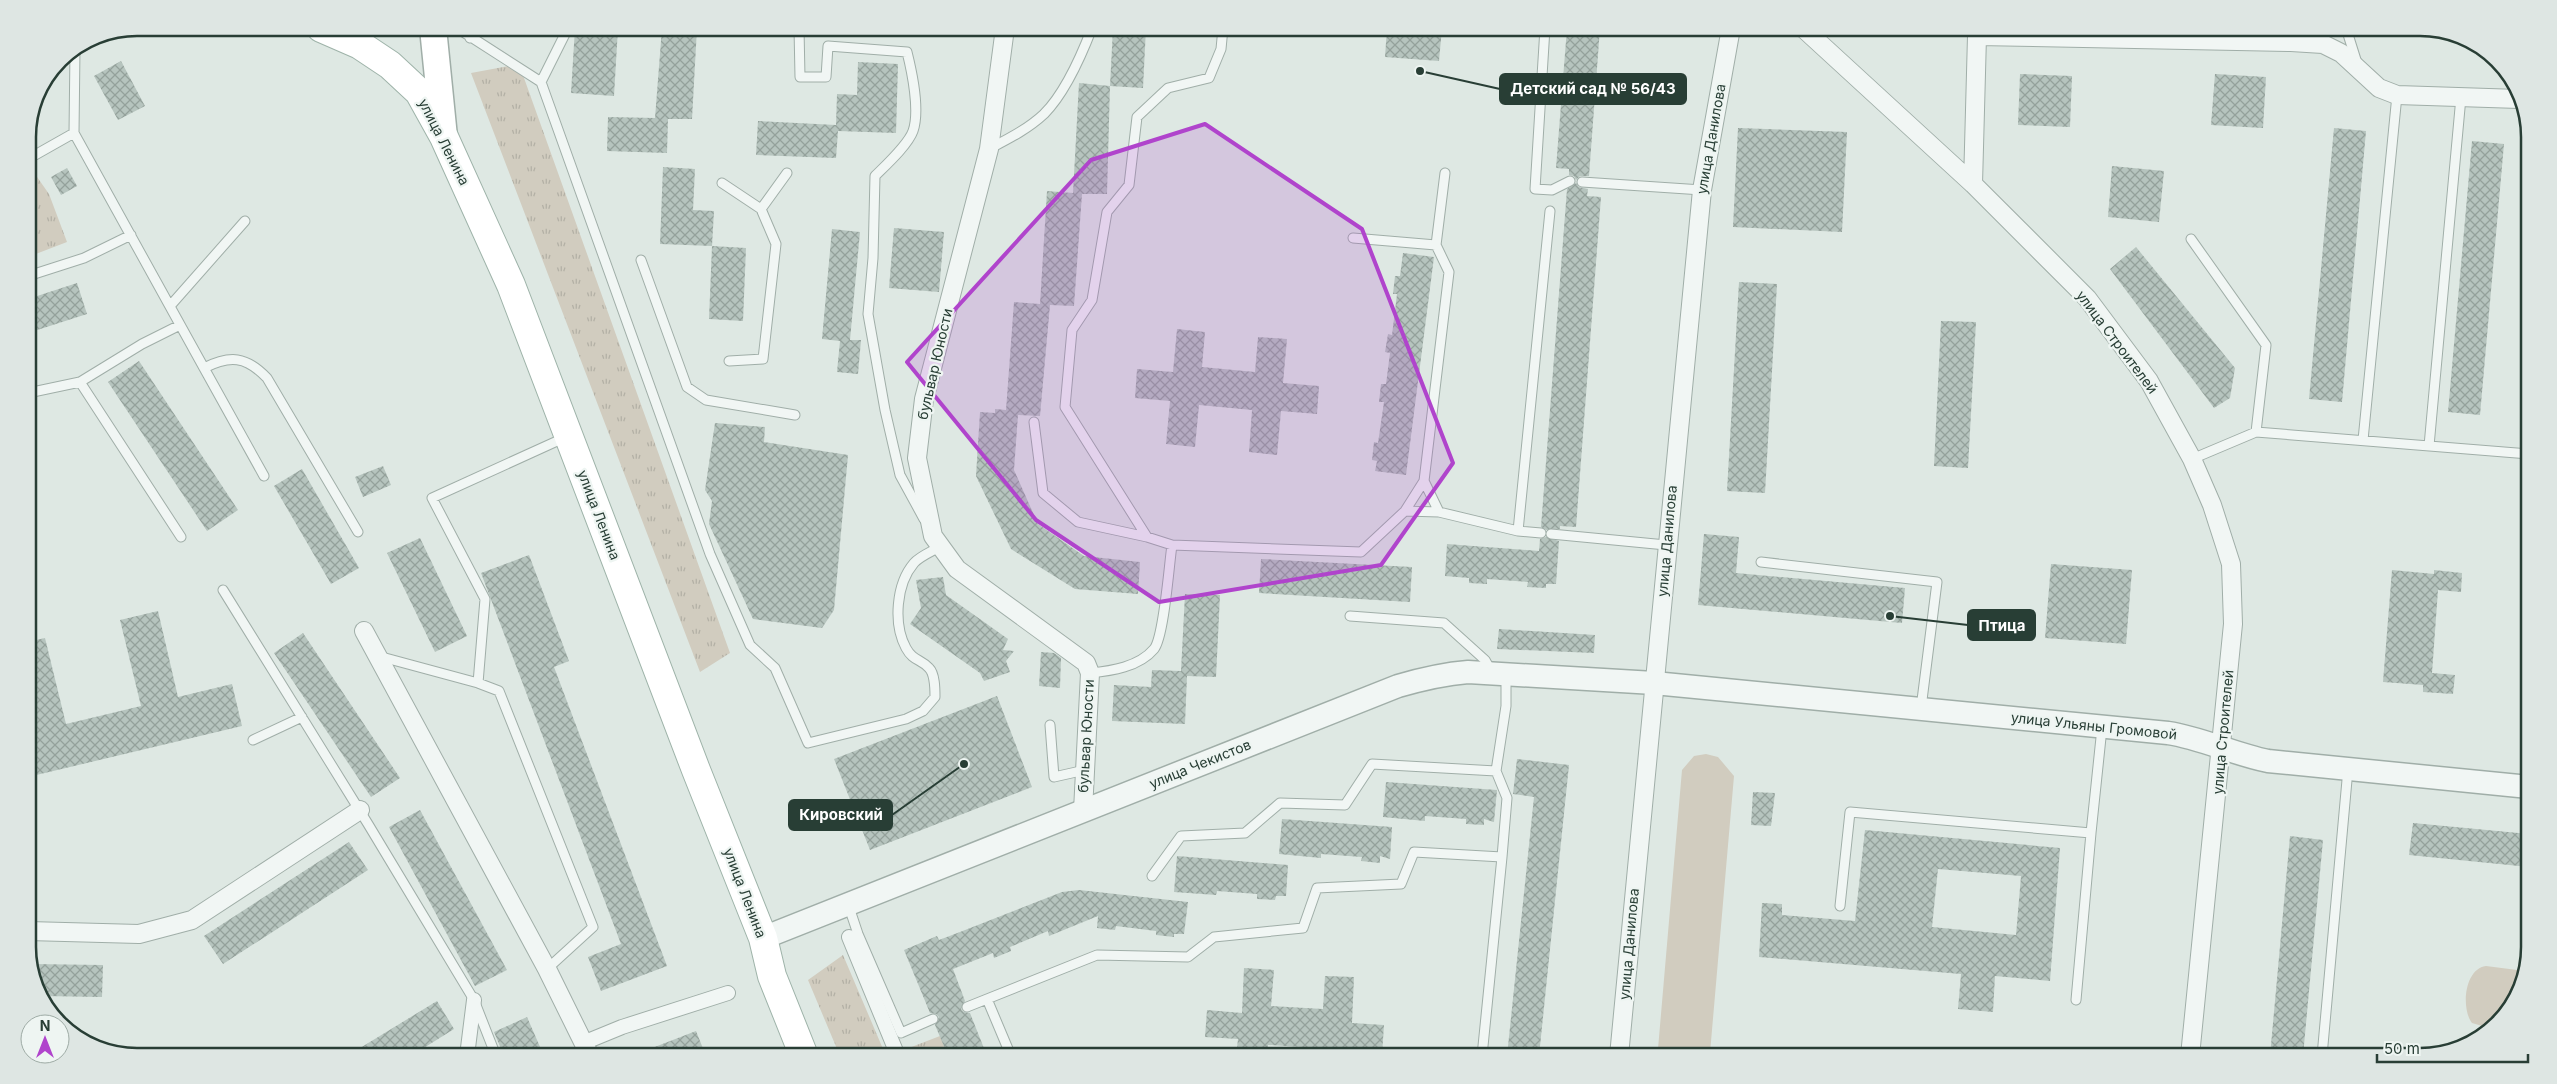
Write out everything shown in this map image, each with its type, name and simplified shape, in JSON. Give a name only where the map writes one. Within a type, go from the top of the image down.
[{"type":"main road","name":"улица Ленина","points":[[339,36],[360,45],[390,65],[419,92],[444,137],[511,286],[763,938],[772,976],[801,1048]]},
{"type":"main road","points":[[434,36],[444,137]]},
{"type":"street","name":"бульвар Юности","points":[[1004,36],[989,149],[924,399],[916,458],[937,541],[957,569],[1028,623],[1072,651],[1086,663],[1090,673],[1083,810]]},
{"type":"street","name":"улица Данилова","points":[[1620,1048],[1666,546],[1702,190],[1730,36]]},
{"type":"street","name":"улица Строителей","points":[[1812,36],[1973,184],[2087,298],[2149,381],[2192,459],[2212,505],[2231,564],[2233,624],[2191,1048]]},
{"type":"street","points":[[1973,184],[1977,36]]},
{"type":"street","points":[[2193,36],[2323,44],[2341,53],[2379,88],[2398,96],[2512,99]]},
{"type":"street","points":[[364,631],[547,969],[585,1048]]},
{"type":"street","name":"улица Чекистов","points":[[763,938],[1398,686],[1429,676],[1499,674],[1654,683]]},
{"type":"street","name":"улица Ульяны Громовой","points":[[1654,683],[2191,736],[2222,748],[2268,761],[2521,786]]},
{"type":"street","points":[[36,931],[138,934],[192,920],[360,810]]},
{"type":"street","points":[[849,937],[895,1048]]},
{"type":"street","points":[[589,1048],[622,1027],[728,993]]},
{"type":"street","points":[[468,1048],[474,1000]]},
{"type":"lane","points":[[467,36],[542,82],[710,554],[750,645],[775,668],[808,743],[906,719],[923,710],[935,697],[934,680],[929,668],[913,659],[905,646],[898,621],[899,599],[915,563],[937,541],[900,475],[885,410],[868,314],[874,258],[876,176],[913,131],[915,98],[907,52],[828,46],[826,77],[800,77],[799,36]]},
{"type":"lane","points":[[542,82],[564,36]]},
{"type":"lane","points":[[989,149],[1015,136],[1045,113],[1077,66],[1089,36]]},
{"type":"lane","points":[[1147,537],[1065,407],[1072,330],[1092,300],[1107,212],[1129,185],[1138,117],[1168,88],[1209,78],[1222,49],[1223,36]]},
{"type":"lane","points":[[1545,36],[1535,189],[1552,190],[1570,181]]},
{"type":"lane","points":[[2348,36],[2359,71]]},
{"type":"lane","points":[[75,58],[74,133],[264,476]]},
{"type":"lane","points":[[2363,440],[2398,96]]},
{"type":"lane","points":[[2429,446],[2461,97]]},
{"type":"lane","points":[[36,155],[74,133]]},
{"type":"lane","points":[[761,209],[787,173]]},
{"type":"lane","points":[[1034,422],[1043,493],[1078,522],[1147,537],[1172,546],[1361,552],[1405,511],[1424,481],[1449,272],[1436,245],[1445,173]]},
{"type":"lane","points":[[1582,182],[1702,190]]},
{"type":"lane","points":[[722,183],[761,209],[776,244],[764,358],[729,360]]},
{"type":"lane","points":[[1518,531],[1550,211]]},
{"type":"lane","points":[[170,306],[245,222]]},
{"type":"lane","points":[[36,273],[84,258],[131,235]]},
{"type":"lane","points":[[1353,238],[1436,245]]},
{"type":"lane","points":[[2191,239],[2266,345],[2256,432]]},
{"type":"lane","points":[[641,260],[687,387],[706,400],[795,416]]},
{"type":"lane","points":[[36,391],[80,382],[142,344],[180,325]]},
{"type":"lane","points":[[204,368],[220,360],[238,360],[254,366],[267,378],[358,532]]},
{"type":"lane","points":[[80,382],[181,537]]},
{"type":"lane","points":[[2192,459],[2256,432],[2521,453]]},
{"type":"lane","points":[[478,682],[485,599],[432,498],[569,435]]},
{"type":"lane","points":[[1424,481],[1439,512]]},
{"type":"lane","points":[[1405,511],[1439,512],[1518,531],[1541,533]]},
{"type":"lane","points":[[1551,534],[1666,546]]},
{"type":"lane","points":[[1090,673],[1115,670],[1138,661],[1154,648],[1159,634],[1172,546]]},
{"type":"lane","points":[[1761,562],[1937,582],[1921,709]]},
{"type":"lane","points":[[223,590],[360,810],[474,1000],[493,1048]]},
{"type":"lane","points":[[1350,616],[1444,623],[1499,674],[1506,706],[1496,771],[1507,798],[1483,1048]]},
{"type":"lane","points":[[377,655],[478,682],[499,691],[593,927],[547,969]]},
{"type":"lane","points":[[253,740],[302,717]]},
{"type":"lane","points":[[1050,725],[1054,777],[1085,770]]},
{"type":"lane","points":[[2076,1000],[2090,833],[2102,727]]},
{"type":"lane","points":[[1152,876],[1181,836],[1245,833],[1280,804],[1345,806],[1372,764],[1496,771]]},
{"type":"lane","points":[[2323,1048],[2348,769]]},
{"type":"lane","points":[[1840,906],[1850,812],[2090,833]]},
{"type":"lane","points":[[967,1007],[1096,955],[1188,957],[1214,937],[1303,928],[1317,888],[1400,884],[1414,852],[1502,857]]},
{"type":"lane","points":[[848,904],[858,934],[901,1034],[933,1019]]},
{"type":"lane","points":[[987,999],[1008,1048]]},
{"type":"highlighted area","points":[[1205,124],[1362,229],[1453,463],[1381,565],[1159,602],[1036,520],[907,362],[1091,160]]},
{"type":"green space","points":[[519,64],[730,653],[700,672],[471,73]]},
{"type":"green space","points":[[36,175],[49,194],[67,242],[36,254]]},
{"type":"green space","points":[[1706,754],[1718,757],[1734,776],[1710,1048],[1658,1048],[1682,770],[1694,756]]},
{"type":"green space","points":[[843,955],[883,1048],[837,1048],[808,980]]},
{"type":"green space","points":[[2486,966],[2518,970],[2513,985],[2500,1008],[2482,1026],[2472,1023],[2466,1009],[2469,982],[2473,974]]},
{"type":"green space","points":[[940,1036],[945,1048],[909,1048]]},
{"type":"building","points":[[575,36],[618,36],[614,96],[571,93]]},
{"type":"building","points":[[661,36],[697,36],[692,119],[668,119],[667,153],[607,151],[608,117],[655,118]]},
{"type":"building","points":[[1113,36],[1146,36],[1143,88],[1110,86]]},
{"type":"building","points":[[1386,36],[1441,36],[1439,61],[1385,57]]},
{"type":"building","points":[[1566,36],[1599,36],[1589,176],[1580,176],[1576,180],[1574,176],[1569,175],[1569,169],[1556,168]]},
{"type":"building","points":[[121,61],[145,106],[118,120],[94,76]]},
{"type":"building","points":[[858,62],[898,64],[896,133],[838,131],[836,158],[756,155],[758,121],[836,125],[837,94],[857,95]]},
{"type":"building","points":[[2020,74],[2072,76],[2070,127],[2018,125]]},
{"type":"building","points":[[2215,74],[2266,77],[2263,128],[2211,125]]},
{"type":"building","points":[[1079,83],[1110,86],[1107,194],[1082,194],[1074,306],[1050,305],[1040,416],[1018,415],[1014,470],[1038,524],[1084,556],[1140,562],[1138,594],[1075,589],[1011,549],[976,476],[980,412],[995,413],[995,409],[1006,410],[1014,302],[1040,304],[1047,191],[1073,193]]},
{"type":"building","points":[[1738,128],[1847,132],[1842,232],[1733,227]]},
{"type":"building","points":[[2334,128],[2366,131],[2342,402],[2309,399]]},
{"type":"building","points":[[2472,141],[2504,144],[2480,415],[2448,412]]},
{"type":"building","points":[[2112,166],[2164,171],[2159,222],[2108,217]]},
{"type":"building","points":[[663,167],[695,169],[693,210],[714,211],[712,246],[660,244]]},
{"type":"building","points":[[67,168],[77,186],[61,195],[51,177]]},
{"type":"building","points":[[1576,183],[1579,187],[1588,189],[1587,196],[1601,197],[1576,527],[1560,526],[1560,529],[1546,530],[1541,527],[1567,189]]},
{"type":"building","points":[[894,228],[944,232],[939,292],[889,288]]},
{"type":"building","points":[[832,229],[860,232],[850,340],[861,340],[858,374],[837,372],[840,341],[822,339]]},
{"type":"building","points":[[712,246],[746,248],[743,321],[709,319]]},
{"type":"building","points":[[2136,247],[2235,368],[2230,398],[2214,408],[2110,269]]},
{"type":"building","points":[[1403,253],[1434,257],[1406,475],[1375,471],[1377,461],[1372,460],[1374,442],[1378,443],[1384,402],[1379,402],[1381,384],[1386,384],[1390,353],[1385,352],[1388,334],[1392,335],[1397,294],[1393,294],[1395,276],[1400,276]]},
{"type":"building","points":[[1739,282],[1777,284],[1765,493],[1727,491]]},
{"type":"building","points":[[77,283],[87,314],[36,330],[36,296]]},
{"type":"building","points":[[1941,321],[1976,322],[1968,468],[1934,466]]},
{"type":"building","points":[[1177,329],[1205,332],[1202,367],[1255,372],[1258,337],[1287,339],[1283,383],[1319,386],[1317,414],[1281,411],[1277,455],[1249,452],[1252,410],[1199,405],[1195,447],[1166,444],[1170,401],[1135,398],[1137,369],[1173,372]]},
{"type":"building","points":[[139,361],[238,510],[207,531],[108,382]]},
{"type":"building","points":[[715,423],[765,427],[764,442],[848,455],[834,610],[822,628],[753,619],[709,524],[712,501],[705,490]]},
{"type":"building","points":[[383,466],[391,485],[363,497],[355,477]]},
{"type":"building","points":[[302,469],[359,568],[331,584],[274,486]]},
{"type":"building","points":[[1704,534],[1739,537],[1736,573],[1905,588],[1902,623],[1698,605]]},
{"type":"building","points":[[1546,537],[1559,541],[1556,584],[1546,584],[1546,588],[1527,587],[1528,582],[1487,579],[1487,584],[1469,583],[1469,578],[1445,576],[1447,544],[1539,551],[1540,539]]},
{"type":"building","points":[[420,538],[467,636],[435,652],[387,553]]},
{"type":"building","points":[[529,555],[569,661],[554,667],[667,966],[601,991],[588,957],[621,944],[481,573]]},
{"type":"building","points":[[1261,559],[1412,567],[1410,602],[1259,593]]},
{"type":"building","points":[[2051,564],[2132,570],[2126,644],[2045,638]]},
{"type":"building","points":[[2392,570],[2434,574],[2434,570],[2462,573],[2461,592],[2438,590],[2432,673],[2455,675],[2453,694],[2423,692],[2423,685],[2383,682]]},
{"type":"building","points":[[943,577],[946,595],[1008,639],[1003,650],[1014,651],[1006,661],[1010,672],[984,681],[980,673],[910,624],[921,608],[916,580]]},
{"type":"building","points":[[1185,594],[1220,595],[1216,677],[1187,676],[1185,724],[1112,721],[1114,685],[1151,687],[1152,670],[1181,671]]},
{"type":"building","points":[[158,611],[178,697],[232,684],[242,726],[36,775],[36,640],[45,638],[66,724],[141,706],[120,620]]},
{"type":"building","points":[[1499,629],[1595,635],[1594,653],[1497,649]]},
{"type":"building","points":[[303,633],[400,778],[371,797],[274,653]]},
{"type":"building","points":[[1041,652],[1054,653],[1061,658],[1060,688],[1039,686]]},
{"type":"building","points":[[997,696],[1032,787],[870,850],[834,759]]},
{"type":"building","points":[[1517,759],[1569,765],[1540,1048],[1508,1048],[1534,797],[1513,794]]},
{"type":"building","points":[[1386,782],[1497,790],[1494,822],[1484,819],[1484,825],[1466,824],[1466,819],[1425,816],[1425,821],[1383,817]]},
{"type":"building","points":[[1753,792],[1775,793],[1771,826],[1751,825]]},
{"type":"building","points":[[420,810],[507,970],[475,986],[389,827]]},
{"type":"building","points":[[1282,819],[1392,827],[1390,859],[1380,856],[1380,863],[1361,861],[1362,857],[1321,854],[1321,858],[1279,854]]},
{"type":"building","points":[[2413,823],[2521,833],[2521,866],[2409,855]]},
{"type":"building","points":[[1865,830],[2060,848],[2050,981],[1995,976],[1993,1012],[1958,1009],[1961,974],[1759,957],[1762,903],[1782,904],[1782,915],[1855,921]],"holes":[[[1938,869],[2021,876],[2016,935],[1932,927]]]},
{"type":"building","points":[[2290,836],[2323,840],[2304,1048],[2271,1048]]},
{"type":"building","points":[[349,842],[368,870],[223,964],[204,936]]},
{"type":"building","points":[[1177,856],[1288,865],[1286,896],[1276,896],[1275,900],[1257,899],[1257,894],[1217,891],[1216,895],[1174,892]]},
{"type":"building","points":[[1079,890],[1188,902],[1184,934],[1174,934],[1174,937],[1156,935],[1156,931],[1116,926],[1115,930],[1097,928],[1098,916],[1049,936],[1048,931],[1010,947],[1011,951],[994,958],[993,953],[953,969],[965,1001],[961,1009],[964,1012],[970,1013],[984,1048],[945,1048],[935,1025],[939,1017],[936,1014],[930,1013],[904,950],[937,936],[939,940],[1062,892]]},
{"type":"building","points":[[38,964],[103,965],[102,997],[50,996]]},
{"type":"building","points":[[1244,968],[1274,970],[1271,1006],[1323,1009],[1325,976],[1354,977],[1352,1023],[1384,1025],[1382,1048],[1318,1048],[1268,1045],[1268,1048],[1237,1048],[1238,1039],[1205,1037],[1207,1010],[1242,1013]]},
{"type":"building","points":[[437,1001],[454,1029],[424,1048],[360,1048]]},
{"type":"building","points":[[527,1017],[541,1048],[501,1048],[494,1032]]},
{"type":"building","points":[[696,1031],[703,1048],[652,1048]]},
{"type":"place","name":"Детский сад № 56/43","points":[[1420,71]]},
{"type":"place","name":"Птица","points":[[1890,616]]},
{"type":"place","name":"Кировский","points":[[964,764]]}]
